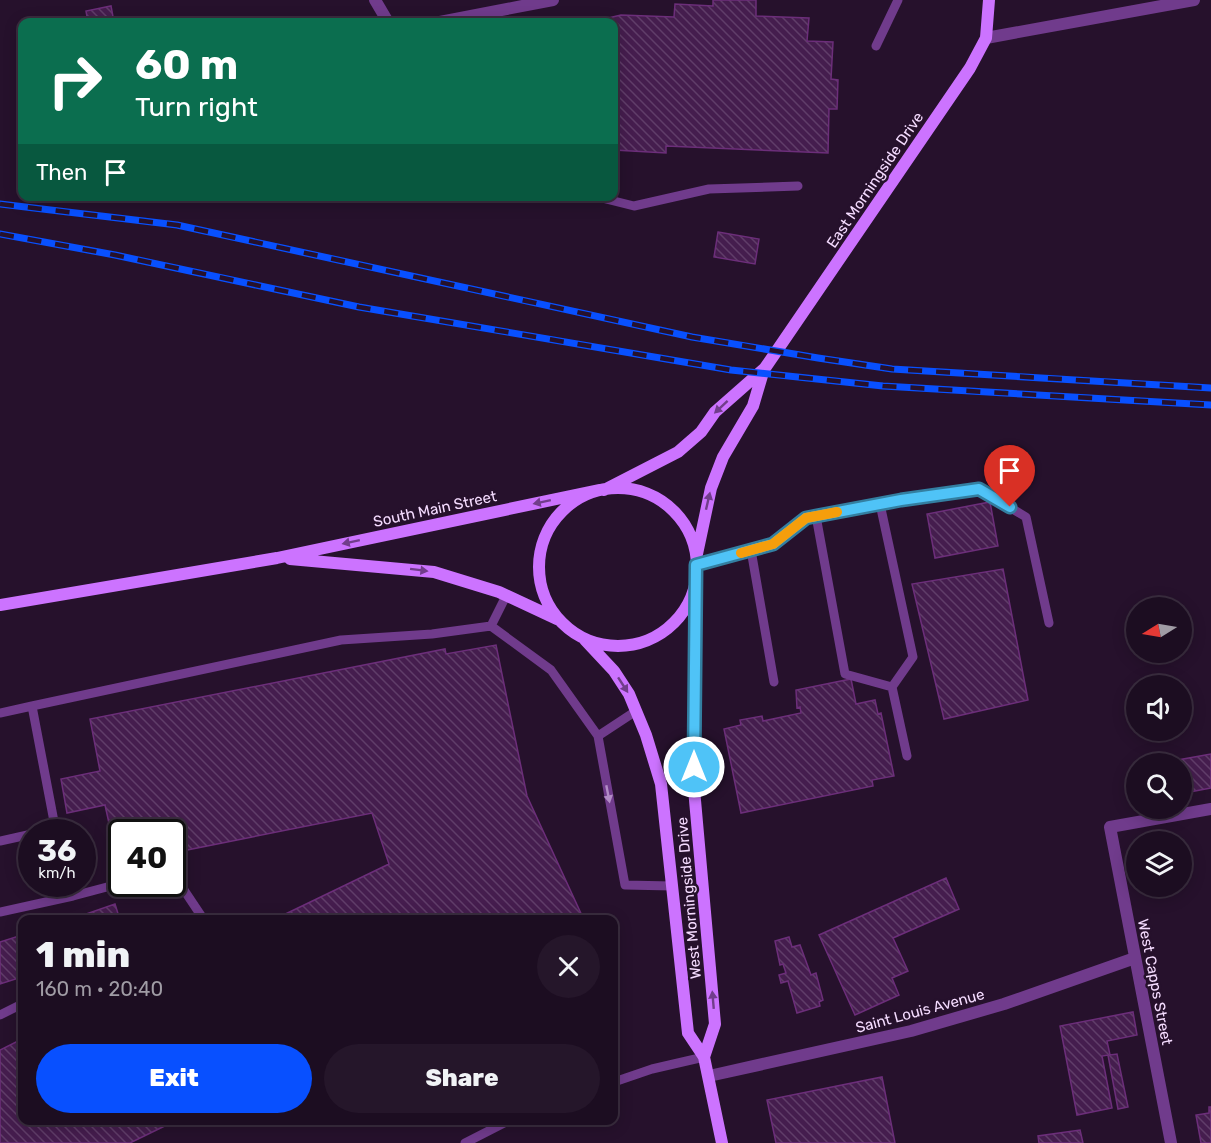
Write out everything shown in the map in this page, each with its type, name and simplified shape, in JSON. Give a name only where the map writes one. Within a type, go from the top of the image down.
[{"type":"street","points":[[375,0],[386,18]]},
{"type":"street","points":[[461,18],[553,0]]},
{"type":"street","name":"East Morningside Drive","points":[[765,368],[969,68],[986,38],[989,0]]},
{"type":"street","points":[[986,38],[1194,0]]},
{"type":"street","points":[[765,368],[753,406],[723,457],[711,488],[696,562],[695,591],[685,610],[672,624],[646,641],[616,647],[585,640],[558,620],[544,597],[538,569],[543,540],[558,514],[581,496],[602,490],[678,452],[701,432],[715,412],[765,368]]},
{"type":"street","points":[[602,490],[636,490],[661,501],[681,520],[693,544],[696,562]]},
{"type":"street","name":"South Main Street","points":[[0,605],[277,558],[602,490]]},
{"type":"street","name":"South Main Street","points":[[277,558],[434,572],[506,596],[558,620]]},
{"type":"street","name":"West Morningside Drive","points":[[695,591],[694,789],[715,1024],[704,1057]]},
{"type":"street","name":"West Morningside Drive","points":[[585,640],[614,671],[636,711],[662,784],[688,1034],[704,1057],[722,1143]]},
{"type":"street","name":"West Capps Street","points":[[1172,1143],[1110,827],[1211,809]]},
{"type":"street","name":"Saint Louis Avenue","points":[[709,1077],[911,1032],[1004,1004],[1135,958]]},
{"type":"lane","points":[[876,46],[898,0]]},
{"type":"lane","points":[[614,201],[634,206],[709,189],[798,186]]},
{"type":"lane","points":[[696,562],[773,544],[806,518],[979,489],[1026,517],[1048,623]]},
{"type":"lane","points":[[880,504],[913,657],[892,687],[907,756]]},
{"type":"lane","points":[[816,516],[845,674],[892,687]]},
{"type":"lane","points":[[751,550],[774,682]]},
{"type":"lane","points":[[491,626],[506,596]]},
{"type":"lane","points":[[0,713],[341,640],[432,634],[491,626],[551,670],[598,736],[625,885],[672,886]]},
{"type":"lane","points":[[32,706],[53,819]]},
{"type":"lane","points":[[598,736],[636,711]]},
{"type":"lane","points":[[0,842],[18,838]]},
{"type":"lane","points":[[186,893],[201,915]]},
{"type":"lane","points":[[0,912],[68,897]]},
{"type":"lane","points":[[0,1015],[18,1006]]},
{"type":"lane","points":[[618,1081],[652,1069],[704,1057]]},
{"type":"lane","points":[[465,1143],[500,1125]]},
{"type":"building","points":[[713,0],[756,0],[756,16],[809,18],[807,41],[833,42],[831,79],[838,80],[837,109],[829,109],[828,153],[666,146],[666,153],[618,150],[618,18],[608,18],[621,15],[674,17],[675,4],[713,6]]},
{"type":"building","points":[[111,6],[113,18],[87,18],[86,11]]},
{"type":"building","points":[[718,232],[759,239],[755,264],[714,257]]},
{"type":"building","points":[[990,502],[998,546],[935,558],[927,514]]},
{"type":"building","points":[[1003,569],[1028,700],[944,719],[912,584]]},
{"type":"building","points":[[496,645],[527,796],[582,915],[283,915],[389,864],[372,813],[186,850],[186,819],[108,819],[105,805],[67,813],[61,779],[100,771],[90,719],[445,649],[446,654]]},
{"type":"building","points":[[851,679],[856,704],[875,700],[878,714],[881,713],[894,776],[872,780],[873,786],[741,813],[724,729],[741,725],[740,720],[762,716],[763,721],[801,713],[800,707],[797,708],[796,690]]},
{"type":"building","points":[[1211,754],[1211,788],[1192,792],[1192,757]]},
{"type":"building","points":[[946,878],[959,909],[893,938],[908,971],[892,978],[899,995],[855,1015],[819,935]]},
{"type":"building","points":[[115,904],[118,915],[83,915]]},
{"type":"building","points":[[18,936],[18,978],[0,984],[0,942]]},
{"type":"building","points":[[789,937],[792,947],[800,945],[811,975],[816,973],[823,1000],[819,1002],[820,1006],[797,1013],[788,981],[781,983],[779,975],[786,973],[783,964],[780,965],[775,941]]},
{"type":"building","points":[[1133,1012],[1137,1035],[1107,1041],[1110,1055],[1117,1054],[1128,1107],[1118,1109],[1108,1055],[1102,1056],[1112,1108],[1077,1115],[1060,1026]]},
{"type":"building","points":[[18,1041],[18,1125],[167,1125],[130,1143],[0,1143],[0,1050]]},
{"type":"building","points":[[882,1077],[895,1143],[776,1143],[767,1100]]},
{"type":"building","points":[[1209,1107],[1211,1107],[1211,1143],[1201,1143],[1196,1115],[1209,1113]]},
{"type":"building","points":[[1080,1130],[1083,1143],[1039,1143],[1038,1136]]},
{"type":"railway","points":[[0,204],[177,225],[692,337],[818,358],[892,369],[1211,388]]},
{"type":"railway","points":[[0,234],[115,255],[359,307],[731,370],[883,386],[1211,405]]},
{"type":"slow traffic","points":[[741,553],[773,544],[806,518],[837,512]]},
{"type":"route","points":[[694,767],[696,565],[773,544],[806,518],[901,500],[979,489],[1010,507]]}]
